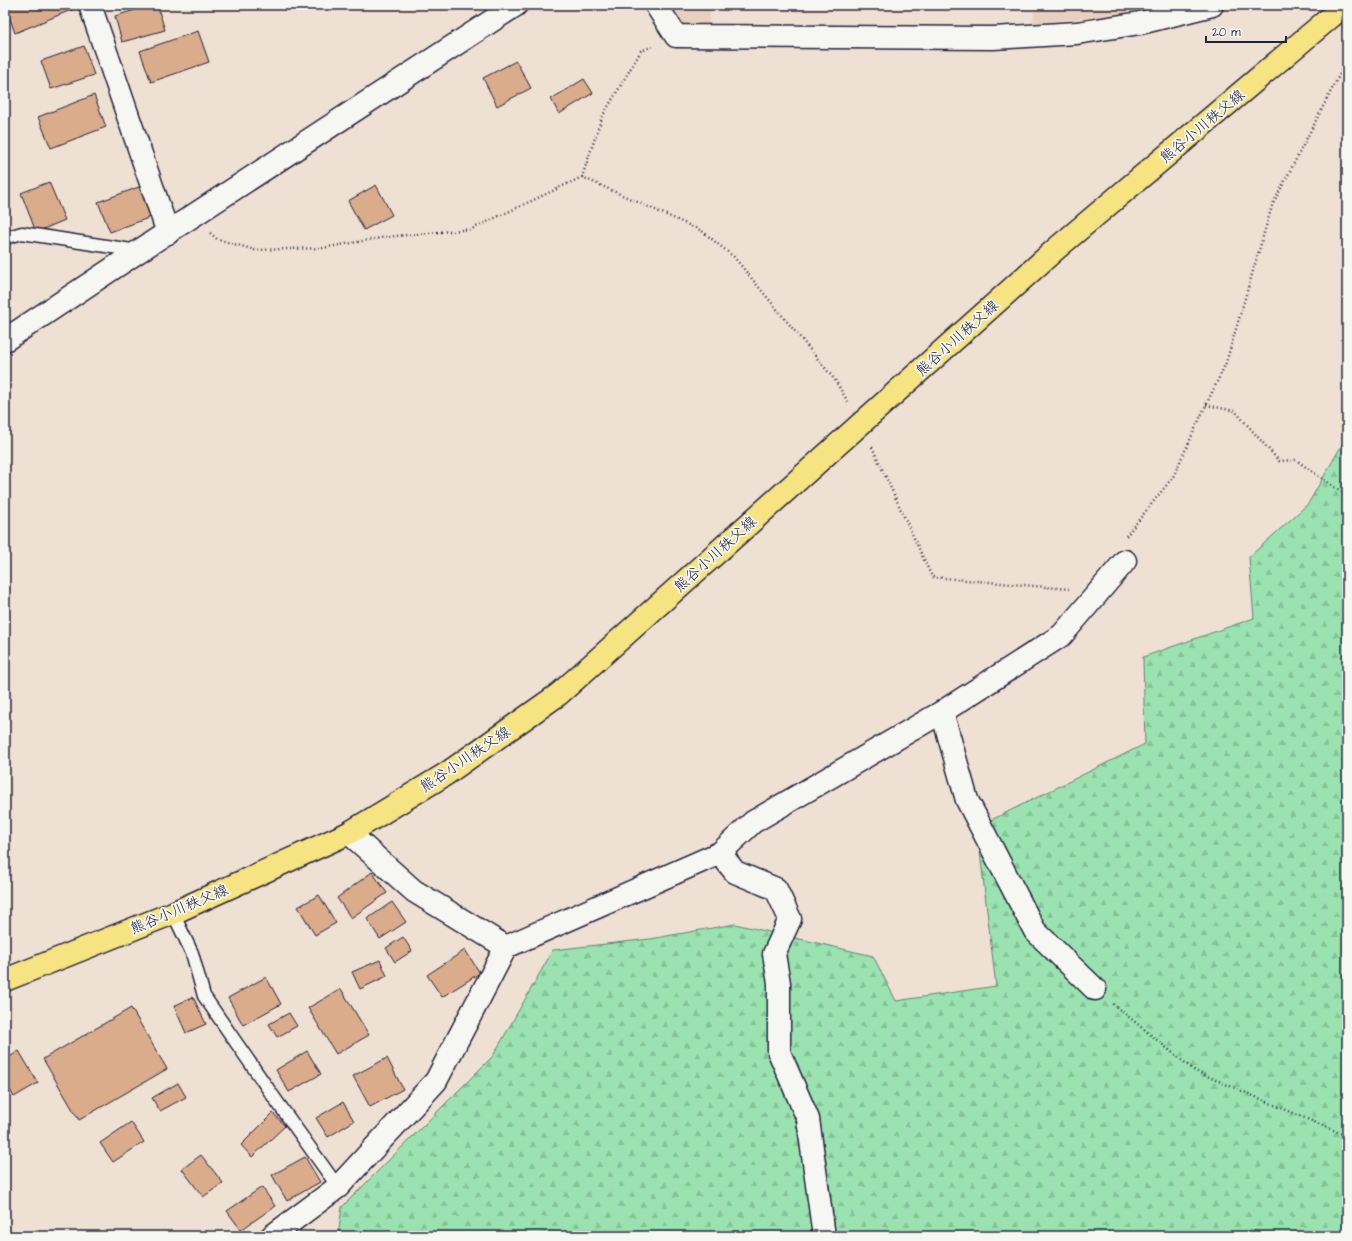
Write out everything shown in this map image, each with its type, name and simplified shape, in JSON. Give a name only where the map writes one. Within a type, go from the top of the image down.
[{"type":"main road","name":"熊谷小川秩父線","points":[[5,980],[173,913],[348,833],[446,774],[559,694],[1057,248],[1345,5]]},
{"type":"street","points":[[90,5],[168,233]]},
{"type":"street","points":[[5,340],[516,5]]},
{"type":"street","points":[[656,5],[676,36],[993,38],[1076,32],[1140,23],[1212,5]]},
{"type":"street","points":[[272,1236],[338,1187],[436,1082],[506,947],[720,854],[753,822],[942,712],[1062,635],[1125,561]]},
{"type":"street","points":[[942,712],[967,800],[1035,931],[1095,989]]},
{"type":"street","points":[[348,833],[414,891],[506,947]]},
{"type":"street","points":[[720,854],[735,872],[776,889],[790,920],[774,954],[779,982],[779,1052],[808,1120],[824,1236]]},
{"type":"lane","points":[[5,238],[22,233],[139,251]]},
{"type":"lane","points":[[173,913],[192,953],[204,996],[338,1187]]},
{"type":"path","points":[[193,216],[217,239],[255,250],[323,248],[386,237],[472,229],[582,177],[602,117],[641,51],[676,36]]},
{"type":"path","points":[[1124,539],[1173,477],[1226,363],[1272,206],[1347,60]]},
{"type":"path","points":[[582,177],[702,231],[734,257],[835,380],[861,424],[932,577],[1098,592]]},
{"type":"path","points":[[1206,405],[1235,412],[1279,461],[1296,460],[1347,496]]},
{"type":"path","points":[[1095,989],[1195,1071],[1347,1136]]},
{"type":"shaded area","points":[[666,5],[711,5],[708,30],[680,28]]},
{"type":"shaded area","points":[[1035,5],[1154,5],[1118,15],[1033,23]]},
{"type":"green space","points":[[1347,436],[1347,1236],[338,1236],[342,1207],[493,1056],[553,950],[650,939],[735,924],[873,956],[896,1001],[996,986],[977,827],[1145,744],[1143,657],[1254,618],[1249,557],[1308,504]]},
{"type":"building","points":[[5,5],[75,5],[76,8],[15,33]]},
{"type":"building","points":[[152,5],[157,5],[165,30],[122,42],[115,16]]},
{"type":"building","points":[[198,31],[209,62],[151,82],[140,51]]},
{"type":"building","points":[[84,46],[94,75],[51,89],[41,61]]},
{"type":"building","points":[[516,61],[531,88],[497,106],[483,78]]},
{"type":"building","points":[[584,79],[593,93],[559,114],[551,99]]},
{"type":"building","points":[[94,95],[106,127],[51,148],[38,117]]},
{"type":"building","points":[[49,182],[65,220],[36,232],[21,193]]},
{"type":"building","points":[[376,185],[392,215],[364,230],[348,201]]},
{"type":"building","points":[[139,187],[151,217],[110,232],[98,202]]},
{"type":"building","points":[[372,872],[387,893],[351,918],[337,898]]},
{"type":"building","points":[[319,895],[336,923],[315,935],[298,907]]},
{"type":"building","points":[[392,902],[406,922],[380,939],[367,919]]},
{"type":"building","points":[[403,937],[412,951],[395,962],[386,948]]},
{"type":"building","points":[[465,950],[480,973],[442,997],[427,975]]},
{"type":"building","points":[[380,960],[387,976],[360,989],[352,972]]},
{"type":"building","points":[[266,977],[281,1004],[243,1025],[228,998]]},
{"type":"building","points":[[341,989],[369,1035],[336,1054],[308,1008]]},
{"type":"building","points":[[193,997],[206,1024],[186,1033],[174,1006]]},
{"type":"building","points":[[131,1008],[167,1069],[79,1120],[43,1059]]},
{"type":"building","points":[[289,1013],[297,1026],[277,1037],[269,1024]]},
{"type":"building","points":[[19,1051],[38,1083],[14,1097],[5,1081],[5,1060]]},
{"type":"building","points":[[307,1051],[321,1074],[289,1092],[276,1070]]},
{"type":"building","points":[[387,1058],[403,1089],[370,1107],[353,1076]]},
{"type":"building","points":[[178,1083],[186,1097],[160,1111],[152,1098]]},
{"type":"building","points":[[343,1102],[354,1121],[328,1137],[316,1118]]},
{"type":"building","points":[[273,1113],[285,1126],[252,1157],[241,1145]]},
{"type":"building","points":[[131,1122],[144,1142],[113,1162],[100,1143]]},
{"type":"building","points":[[201,1155],[223,1183],[203,1197],[182,1169]]},
{"type":"building","points":[[305,1157],[320,1182],[287,1201],[272,1175]]},
{"type":"building","points":[[262,1187],[275,1206],[241,1230],[227,1211]]}]
